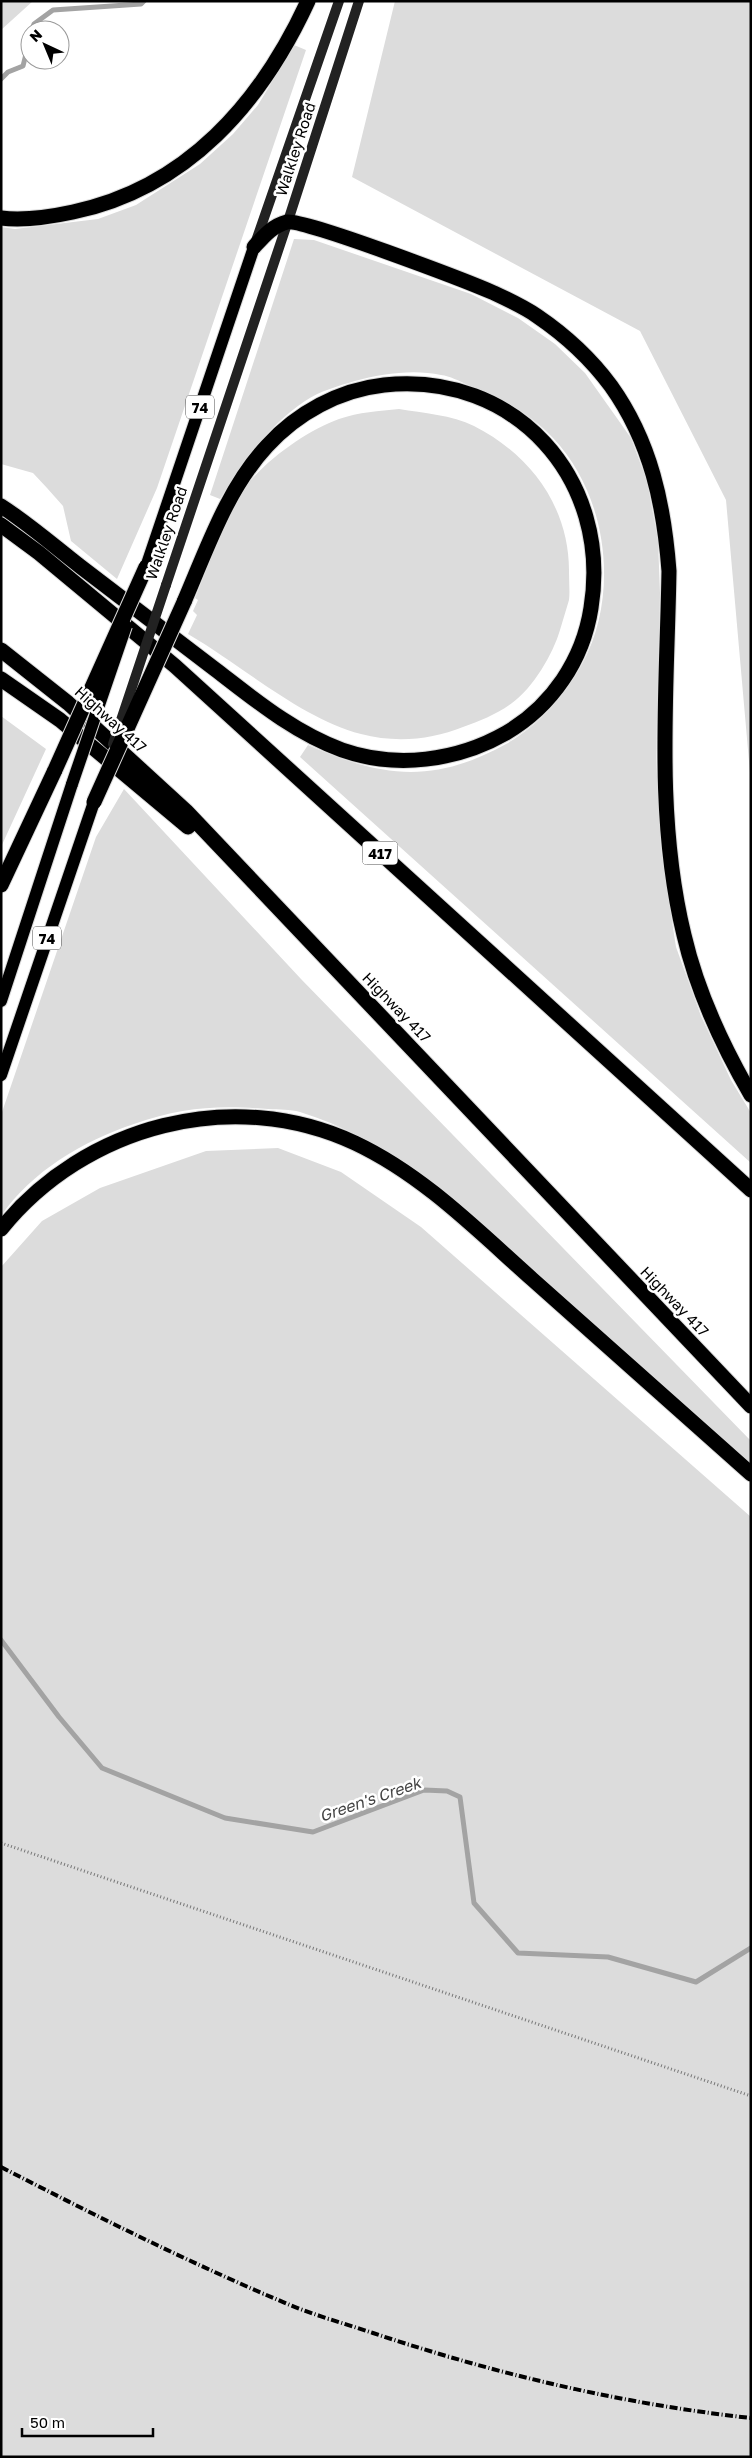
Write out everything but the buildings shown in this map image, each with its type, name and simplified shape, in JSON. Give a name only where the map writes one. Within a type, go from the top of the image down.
[{"type":"highway","points":[[1,218],[56,216],[92,208],[133,194],[171,172],[205,147],[233,120],[290,39],[308,1]]},
{"type":"highway","points":[[254,247],[268,230],[288,222],[337,235],[453,276],[494,293],[529,311],[558,331],[594,366],[611,386],[636,428],[652,467],[664,516],[667,541],[669,572],[665,797],[672,870],[679,914],[690,960],[708,1008],[728,1054],[751,1095]]},
{"type":"highway","points":[[1,506],[245,692],[297,729],[343,751],[393,760],[443,758],[468,751],[518,726],[548,698],[570,669],[582,646],[594,593],[592,539],[580,496],[558,458],[525,424],[504,409],[458,389],[435,384],[408,382],[376,386],[326,402],[303,414],[265,448],[230,499],[184,602],[94,802]]},
{"type":"highway","name":"417","points":[[1,525],[39,553],[175,666],[751,1190]]},
{"type":"highway","points":[[1,885],[146,567]]},
{"type":"highway","name":"Highway 417","points":[[1,650],[68,703],[186,811],[751,1406]]},
{"type":"highway","points":[[1,679],[60,720],[251,879]]},
{"type":"highway","points":[[1,1229],[32,1196],[64,1169],[104,1145],[149,1128],[184,1121],[232,1116],[280,1120],[330,1132],[379,1155],[400,1167],[428,1188],[751,1474]]},
{"type":"main road","name":"Walkley Road","points":[[1,1001],[72,784],[338,1]]},
{"type":"main road","name":"Walkley Road","points":[[1,1074],[94,802],[360,1]]},
{"type":"path","points":[[1,1844],[751,2096]]},
{"type":"shaded area","points":[[1,1],[33,1],[1,30]]},
{"type":"shaded area","points":[[395,1],[751,1],[751,784],[726,500],[640,331],[352,177]]},
{"type":"shaded area","points":[[294,45],[306,50],[157,488],[117,579],[71,541],[63,506],[33,473],[1,464],[1,227],[15,229],[98,219],[136,205],[200,164],[233,134],[258,105]]},
{"type":"shaded area","points":[[294,239],[314,240],[471,294],[518,318],[555,344],[585,373],[631,438],[647,481],[658,540],[660,593],[656,758],[661,849],[676,947],[701,1016],[731,1080],[751,1113],[751,1163],[300,757],[308,745],[335,756],[384,770],[431,771],[455,766],[480,757],[506,744],[540,719],[559,699],[575,676],[594,637],[601,608],[604,577],[602,547],[596,517],[586,488],[572,462],[553,438],[514,407],[454,379],[430,373],[408,372],[375,376],[317,394],[292,411],[268,433],[238,471],[220,499],[210,495]]},
{"type":"shaded area","points":[[399,409],[465,422],[494,438],[513,452],[543,486],[563,527],[568,549],[569,600],[557,639],[535,680],[520,697],[494,714],[451,731],[413,739],[374,737],[339,727],[294,704],[188,634],[197,615],[193,611],[198,600],[195,598],[219,539],[235,503],[253,477],[295,442],[325,425],[354,415]]},
{"type":"shaded area","points":[[1,716],[46,749],[1,847]]},
{"type":"shaded area","points":[[124,789],[301,979],[751,1441],[751,1464],[495,1235],[436,1186],[405,1163],[372,1143],[337,1126],[300,1112],[233,1107],[184,1111],[151,1118],[96,1139],[60,1160],[28,1185],[1,1216],[1,1115],[96,837]]},
{"type":"shaded area","points":[[278,1148],[341,1172],[421,1227],[751,1517],[751,2457],[1,2457],[1,1267],[42,1221],[100,1188],[206,1151]]},
{"type":"waterway","points":[[39,20],[53,10],[141,4],[144,1]]},
{"type":"waterway","points":[[1,79],[8,72],[20,67]]},
{"type":"waterway","name":"Green's Creek","points":[[1,1640],[59,1717],[102,1768],[225,1818],[313,1832],[424,1790],[447,1791],[460,1797],[474,1903],[518,1953],[608,1957],[696,1982],[751,1948]]},
{"type":"railway","points":[[1,2167],[181,2256],[290,2305],[321,2316],[466,2362],[560,2386],[655,2405],[751,2418]]}]
